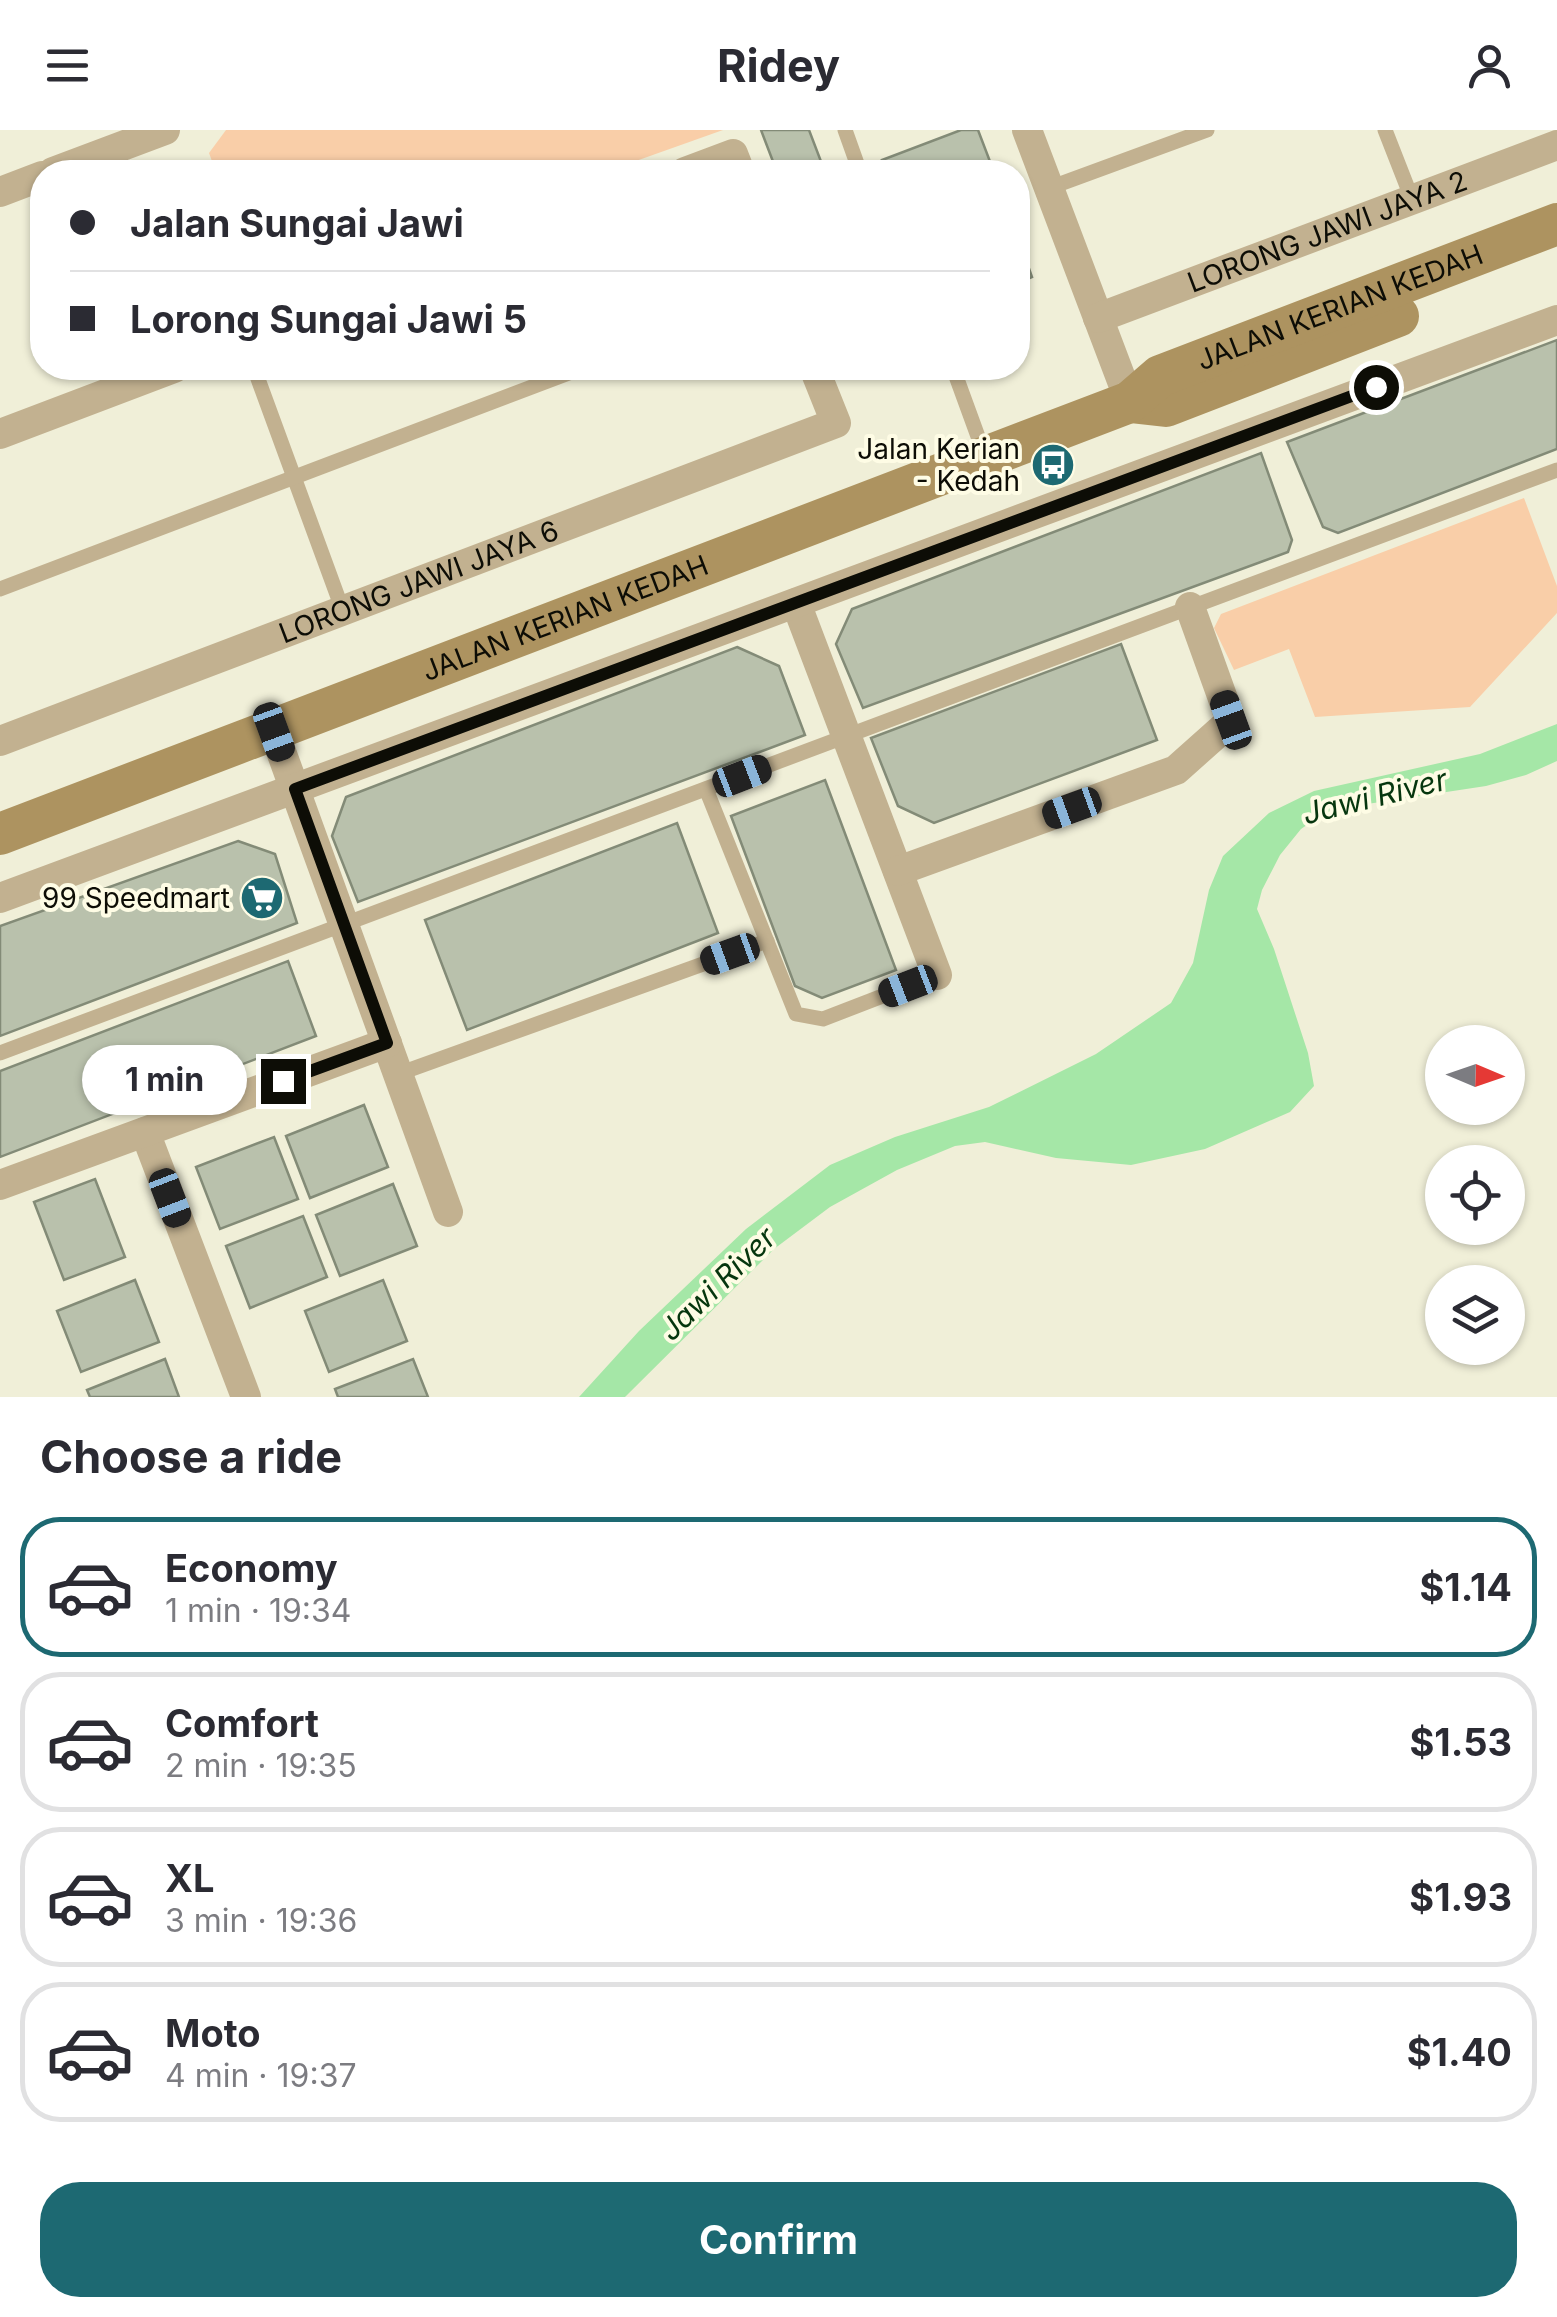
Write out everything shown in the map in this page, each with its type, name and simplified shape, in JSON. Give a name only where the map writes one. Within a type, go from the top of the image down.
[{"type":"main road","name":"JALAN KERIAN KEDAH","points":[[0,834],[1130,402],[1160,376],[1557,224]]},
{"type":"main road","name":"JALAN KERIAN KEDAH","points":[[1130,402],[1166,406],[1557,255]]},
{"type":"street","points":[[85,160],[165,130]]},
{"type":"street","points":[[1027,130],[1130,402]]},
{"type":"street","name":"LORONG JAWI JAYA 2","points":[[1098,318],[1557,145]]},
{"type":"street","points":[[0,192],[30,181]]},
{"type":"street","points":[[0,898],[1557,320]]},
{"type":"street","points":[[0,434],[142,380]]},
{"type":"street","name":"LORONG JAWI JAYA 6","points":[[0,741],[836,424],[819,380]]},
{"type":"street","points":[[796,602],[937,975]]},
{"type":"street","points":[[898,870],[1176,770],[1204,745],[1231,720],[1190,608]]},
{"type":"street","points":[[274,732],[448,1212]]},
{"type":"street","points":[[0,1186],[387,1043]]},
{"type":"street","points":[[145,1132],[246,1397]]},
{"type":"lane","points":[[845,130],[856,160]]},
{"type":"lane","points":[[1049,188],[1207,130]]},
{"type":"lane","points":[[1386,130],[1412,200]]},
{"type":"lane","points":[[258,380],[343,611]]},
{"type":"lane","points":[[0,589],[550,380]]},
{"type":"lane","points":[[957,380],[985,458]]},
{"type":"lane","points":[[0,1053],[1557,470]]},
{"type":"lane","points":[[706,789],[796,1014],[823,1019],[937,975]]},
{"type":"lane","points":[[398,1074],[767,941]]},
{"type":"shaded area","points":[[226,130],[723,130],[639,160],[212,160],[209,153]]},
{"type":"shaded area","points":[[1524,498],[1557,586],[1557,613],[1470,707],[1315,717],[1289,649],[1234,670],[1214,628],[1221,614]]},
{"type":"water","name":"Jawi River","points":[[1557,724],[1557,761],[1486,786],[1354,806],[1320,816],[1301,829],[1280,855],[1257,909],[1308,1053],[1314,1086],[1290,1112],[1205,1149],[1131,1165],[1056,1158],[985,1142],[955,1146],[897,1170],[830,1207],[774,1249],[625,1397],[579,1397],[639,1331],[746,1229],[830,1165],[895,1137],[989,1107],[1096,1054],[1171,1003],[1193,963],[1209,890],[1223,856],[1269,813],[1314,791],[1480,754]]},
{"type":"building","points":[[761,130],[809,130],[820,160],[772,160]]},
{"type":"building","points":[[961,130],[978,130],[989,160],[882,160]]},
{"type":"building","points":[[1557,340],[1557,449],[1338,533],[1323,527],[1287,442]]},
{"type":"building","points":[[1261,453],[1292,540],[1288,552],[863,708],[836,644],[852,609]]},
{"type":"building","points":[[1121,644],[1157,740],[934,823],[898,806],[871,738]]},
{"type":"building","points":[[737,647],[779,666],[805,735],[358,902],[332,836],[346,797]]},
{"type":"building","points":[[825,780],[896,970],[822,998],[795,986],[731,816]]},
{"type":"building","points":[[677,823],[718,933],[467,1030],[425,920]]},
{"type":"building","points":[[238,841],[275,854],[297,923],[0,1036],[0,926]]},
{"type":"building","points":[[288,961],[316,1036],[0,1157],[0,1071]]},
{"type":"building","points":[[364,1105],[388,1167],[310,1198],[286,1136]]},
{"type":"building","points":[[274,1137],[298,1199],[220,1229],[196,1167]]},
{"type":"building","points":[[95,1179],[125,1257],[64,1280],[34,1202]]},
{"type":"building","points":[[393,1184],[417,1246],[340,1276],[316,1215]]},
{"type":"building","points":[[303,1216],[327,1277],[250,1308],[226,1246]]},
{"type":"building","points":[[135,1280],[159,1342],[81,1372],[57,1311]]},
{"type":"building","points":[[383,1280],[407,1341],[329,1372],[305,1311]]},
{"type":"building","points":[[165,1359],[179,1397],[90,1397],[87,1390]]},
{"type":"building","points":[[413,1359],[428,1397],[338,1397],[335,1389]]},
{"type":"place","name":"Jalan Kerian - Kedah","points":[[1053,465]]},
{"type":"place","name":"99 Speedmart","points":[[262,898]]},
{"type":"route","points":[[283,1081],[387,1043],[295,789],[1376,387]]}]
